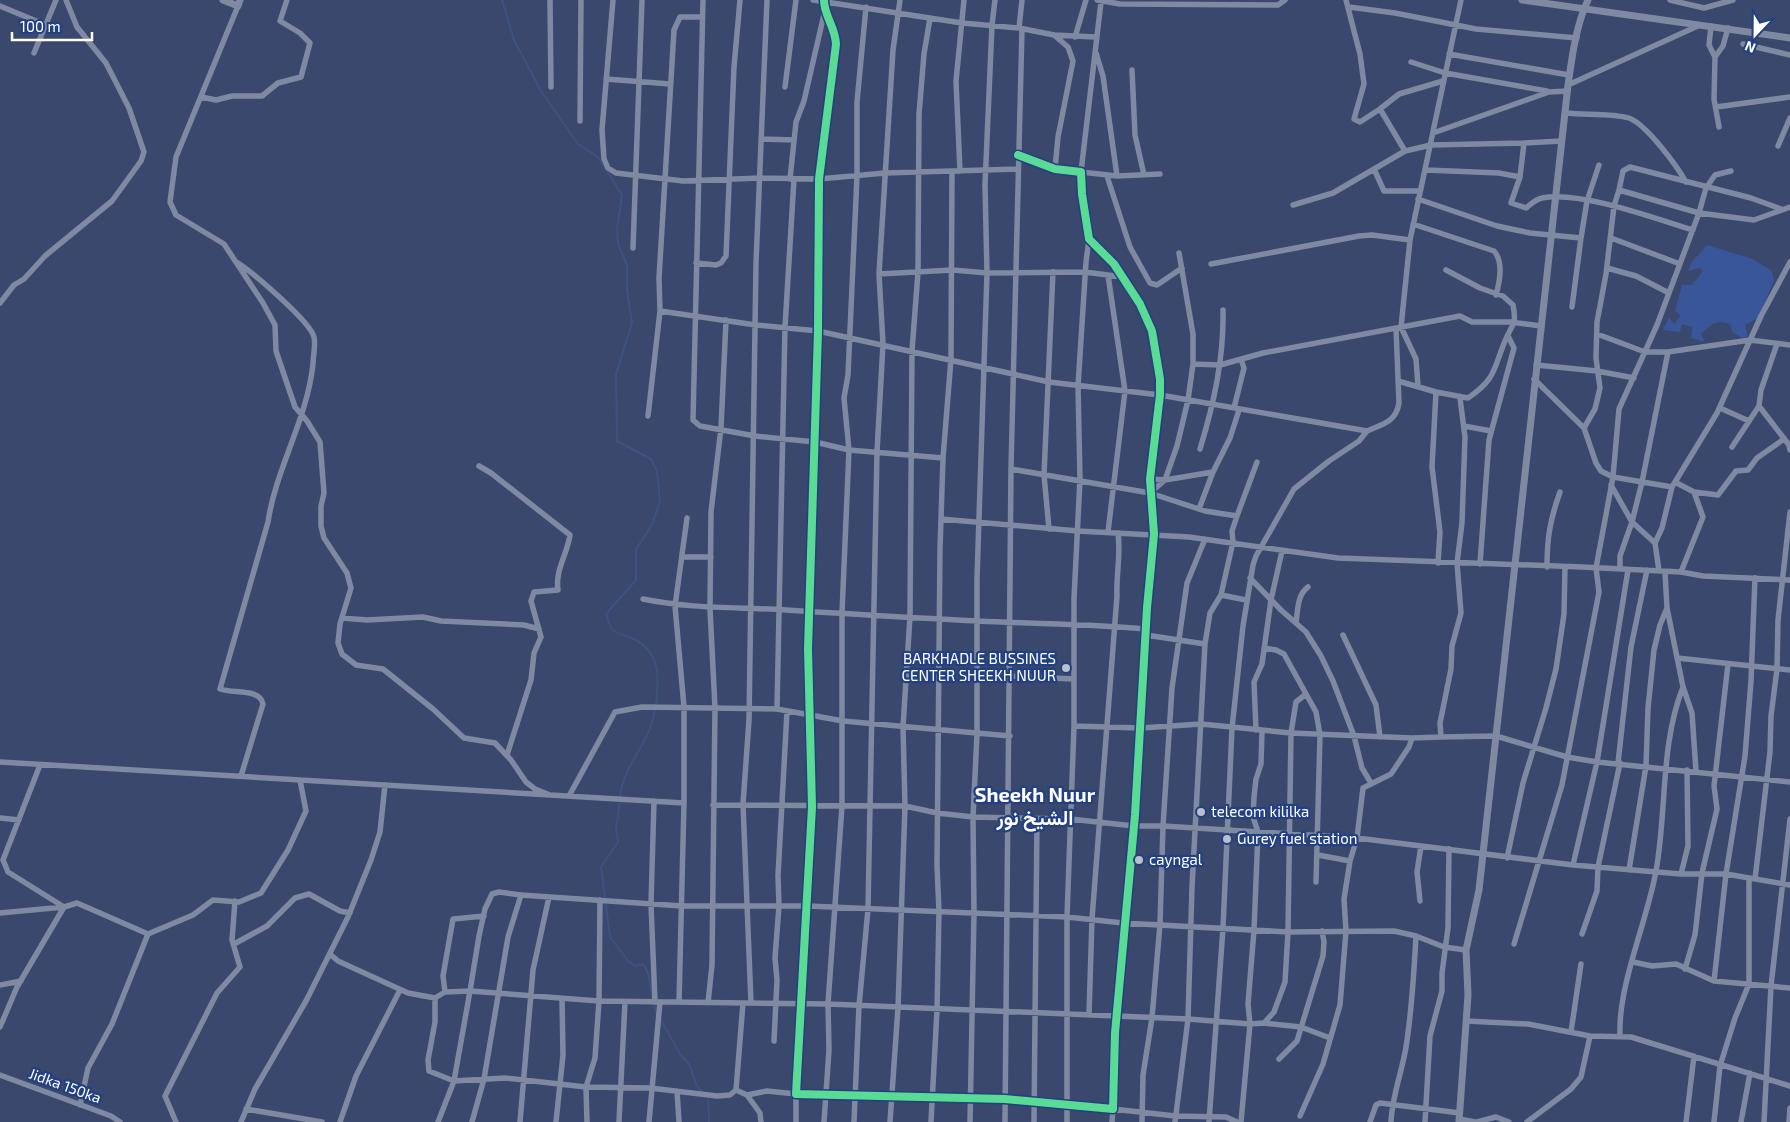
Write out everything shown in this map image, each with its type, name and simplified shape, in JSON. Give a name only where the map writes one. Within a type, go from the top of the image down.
[{"type":"street","points":[[34,54],[56,0]]},
{"type":"street","points":[[0,303],[14,285],[24,279],[44,256],[112,201],[141,161],[144,152],[129,108],[106,63],[77,27],[66,0]]},
{"type":"street","points":[[223,0],[239,3],[176,157],[170,202],[176,215],[224,244],[263,303],[275,325],[276,352],[295,407],[320,442],[324,493],[321,506],[321,526],[324,538],[347,572],[351,588],[342,618],[338,643],[342,654],[356,665],[384,669],[438,713],[464,738],[494,743],[507,756],[526,782],[535,789],[550,795]]},
{"type":"street","points":[[202,97],[216,100],[232,96],[262,96],[278,83],[301,77],[310,44],[300,33],[280,21],[287,0]]},
{"type":"street","points":[[550,0],[552,87]]},
{"type":"street","points":[[580,121],[581,0]]},
{"type":"street","points":[[613,0],[602,130],[604,159],[608,168],[616,173],[635,173],[665,179],[819,179],[885,173],[960,171],[986,168],[1018,169]]},
{"type":"street","points":[[633,248],[642,0]]},
{"type":"street","points":[[703,0],[692,415],[695,423],[700,426],[721,428],[755,436],[815,442],[848,450],[943,458]]},
{"type":"street","points":[[696,263],[716,265],[722,263],[726,256],[734,67],[740,0]]},
{"type":"street","points":[[751,1003],[743,804],[749,708],[755,436],[756,263],[767,0]]},
{"type":"street","points":[[786,87],[796,0]]},
{"type":"street","points":[[813,0],[962,23],[992,25],[1054,35],[1095,37]]},
{"type":"street","points":[[854,1122],[860,1006],[868,909],[869,806],[876,615],[877,452],[882,344],[879,274],[893,50],[900,12],[900,0]]},
{"type":"street","points":[[960,171],[956,81],[964,0]]},
{"type":"street","points":[[970,1122],[972,1100],[974,914],[973,817],[977,734],[976,621],[987,273],[986,168],[992,25],[995,0]]},
{"type":"street","points":[[1005,1122],[1011,469],[1015,375],[1022,0]]},
{"type":"street","points":[[1075,37],[1086,0]]},
{"type":"street","points":[[1067,1122],[1067,917],[1074,726],[1073,623],[1080,479],[1078,386],[1085,272],[1089,239],[1081,172],[1099,1],[1120,4],[1278,5],[1285,0]]},
{"type":"street","points":[[1346,0],[1364,84],[1354,119],[1360,122],[1399,94],[1443,81]]},
{"type":"street","points":[[660,311],[756,325],[818,331],[1049,382],[1160,395],[1366,431],[1390,421],[1397,414],[1399,328],[1410,240],[1461,0]]},
{"type":"street","points":[[1522,0],[1583,10],[1702,24],[1790,38]]},
{"type":"street","points":[[1459,1118],[1466,1021],[1466,950],[1476,908],[1484,853],[1534,379],[1553,236],[1568,88],[1583,10],[1588,0]]},
{"type":"street","points":[[1670,0],[1704,8],[1733,0]]},
{"type":"street","points":[[777,709],[785,327],[794,140],[796,122],[804,101],[825,10],[824,1]]},
{"type":"street","points":[[0,6],[46,25]]},
{"type":"street","points":[[824,1122],[828,1004],[842,806],[842,613],[848,450],[844,398],[848,376],[848,337],[857,176],[857,102],[866,7]]},
{"type":"street","points":[[1349,7],[1395,13],[1456,26],[1577,38]]},
{"type":"street","points":[[796,1122],[796,1094],[803,1003],[802,973],[808,906],[812,807],[809,612],[818,331],[819,179],[836,44],[833,24],[825,10]]},
{"type":"street","points":[[648,416],[660,311],[659,278],[674,30],[678,19],[684,15],[702,17]]},
{"type":"street","points":[[890,1122],[898,1008],[905,806],[903,727],[910,616],[912,351],[918,272],[919,114],[924,54],[930,18]]},
{"type":"street","points":[[1433,133],[1549,92],[1568,88],[1702,24]]},
{"type":"street","points":[[1711,26],[1709,45],[1715,57],[1716,108],[1719,127]]},
{"type":"street","points":[[1715,57],[1723,46],[1728,28]]},
{"type":"street","points":[[1054,35],[1068,47],[1073,56],[1054,169]]},
{"type":"street","points":[[1743,44],[1790,55]]},
{"type":"street","points":[[1095,50],[1103,76],[1117,176]]},
{"type":"street","points":[[1449,54],[1570,75]]},
{"type":"street","points":[[1411,62],[1445,73],[1549,92]]},
{"type":"street","points":[[1132,70],[1135,135],[1144,175]]},
{"type":"street","points":[[606,78],[670,84]]},
{"type":"street","points":[[1716,108],[1790,97]]},
{"type":"street","points":[[1380,109],[1405,151]]},
{"type":"street","points":[[1566,113],[1629,118],[1639,124],[1677,165],[1686,182]]},
{"type":"street","points":[[1778,146],[1790,118]]},
{"type":"street","points":[[762,139],[794,140]]},
{"type":"street","points":[[1293,205],[1333,193],[1405,151],[1431,145],[1562,141]]},
{"type":"street","points":[[1524,143],[1520,177],[1511,202],[1526,208],[1541,198],[1556,196],[1614,206],[1693,230]]},
{"type":"street","points":[[1018,155],[1054,169],[1107,176],[1160,174]]},
{"type":"street","points":[[1572,307],[1587,201],[1599,165]]},
{"type":"street","points":[[1584,428],[1598,397],[1600,380],[1597,371],[1597,334],[1614,206],[1623,171],[1630,167],[1751,198],[1781,209]]},
{"type":"street","points":[[1374,169],[1384,192],[1420,190]]},
{"type":"street","points":[[1426,170],[1499,172],[1520,177]]},
{"type":"street","points":[[1514,944],[1559,793],[1567,756],[1599,592],[1596,568],[1613,477],[1617,417],[1669,293],[1699,213],[1706,188],[1715,175],[1731,170]]},
{"type":"street","points":[[931,1122],[937,1010],[939,912],[937,813],[941,520],[943,458],[951,359],[953,270],[952,171]]},
{"type":"street","points":[[1107,176],[1130,247],[1150,283],[1157,284],[1182,268]]},
{"type":"street","points":[[1619,190],[1699,213],[1754,220],[1790,207]]},
{"type":"street","points":[[1418,199],[1497,226],[1553,236],[1581,238]]},
{"type":"street","points":[[1413,224],[1494,251],[1498,256],[1500,273],[1496,294]]},
{"type":"street","points":[[1211,264],[1358,236],[1410,240]]},
{"type":"street","points":[[1611,238],[1680,264]]},
{"type":"street","points":[[1089,239],[1114,264],[1140,304],[1152,331],[1159,362],[1160,395],[1150,479],[1154,534],[1134,826],[1116,1016],[1112,1122]]},
{"type":"street","points":[[1150,493],[1165,480],[1177,446],[1188,400],[1193,364],[1193,334],[1179,253]]},
{"type":"street","points":[[235,262],[249,270],[302,320],[314,337],[310,386],[302,416],[271,505],[268,522],[220,689],[227,692],[258,695],[262,699],[263,704],[241,776]]},
{"type":"street","points":[[1654,543],[1662,528],[1674,484],[1720,408],[1750,340],[1790,264]]},
{"type":"street","points":[[1607,268],[1636,276],[1669,293]]},
{"type":"street","points":[[879,274],[953,270],[987,273],[1085,272],[1123,277]]},
{"type":"street","points":[[1398,381],[1460,398],[1468,398],[1492,377],[1515,322],[1511,301],[1446,270]]},
{"type":"street","points":[[1050,529],[1044,474],[1053,272]]},
{"type":"street","points":[[1108,275],[1125,391],[1108,532]]},
{"type":"street","points":[[1200,449],[1214,404],[1220,365],[1223,310]]},
{"type":"street","points":[[1193,364],[1220,365],[1263,353],[1460,316],[1472,322],[1515,322],[1541,326]]},
{"type":"street","points":[[708,1003],[712,965],[715,708],[710,609],[711,512],[721,428],[726,320]]},
{"type":"street","points":[[1399,328],[1416,359],[1418,386]]},
{"type":"street","points":[[1597,334],[1645,352],[1668,352],[1750,340],[1790,345]]},
{"type":"street","points":[[1480,564],[1491,431],[1514,348],[1508,336]]},
{"type":"street","points":[[1732,447],[1759,406],[1761,390],[1778,344]]},
{"type":"street","points":[[1620,569],[1620,556],[1632,522],[1642,482],[1668,352]]},
{"type":"street","points":[[1199,509],[1213,472],[1230,438],[1244,368],[1241,359]]},
{"type":"street","points":[[1536,365],[1597,371],[1634,378]]},
{"type":"street","points":[[1534,379],[1584,428],[1596,463],[1601,470],[1613,477],[1642,482],[1674,484],[1694,492],[1718,495],[1736,471],[1748,470],[1757,458],[1784,439]]},
{"type":"street","points":[[1436,392],[1432,467],[1440,532],[1438,563]]},
{"type":"street","points":[[1441,737],[1440,723],[1451,669],[1452,646],[1461,613],[1457,563],[1462,523],[1464,426],[1460,398]]},
{"type":"street","points":[[1759,406],[1790,450]]},
{"type":"street","points":[[1720,408],[1749,421]]},
{"type":"street","points":[[1464,426],[1491,431]]},
{"type":"street","points":[[1210,1119],[1223,928],[1232,728],[1250,578],[1256,556],[1294,489],[1329,461],[1359,442],[1366,431]]},
{"type":"street","points":[[1175,1119],[1188,1019],[1206,644],[1210,613],[1221,595],[1233,542],[1232,531],[1236,516],[1258,462]]},
{"type":"street","points":[[478,466],[491,473],[570,536],[560,566],[557,582],[558,590],[534,592],[530,601],[542,637],[534,653],[531,680],[507,756]]},
{"type":"street","points":[[1011,469],[1080,479],[1150,493],[1199,509],[1236,516]]},
{"type":"street","points":[[1150,479],[1165,480],[1213,472]]},
{"type":"street","points":[[1611,485],[1632,522],[1654,543],[1662,571],[1667,608],[1683,687],[1692,713],[1696,771]]},
{"type":"street","points":[[1547,567],[1547,538],[1550,518],[1560,492]]},
{"type":"street","points":[[1680,572],[1703,523],[1694,492]]},
{"type":"street","points":[[1756,878],[1778,668],[1776,640],[1790,512]]},
{"type":"street","points":[[679,1002],[684,803],[684,707],[675,606],[687,518]]},
{"type":"street","points":[[941,520],[1078,531],[1154,534],[1233,542],[1260,548],[1338,558],[1647,570],[1680,572],[1703,576],[1790,580]]},
{"type":"street","points":[[1089,1015],[1092,919],[1108,728],[1113,626],[1120,544],[1118,532]]},
{"type":"street","points":[[1142,1122],[1143,1075],[1152,1018],[1160,924],[1169,726],[1178,639],[1187,583],[1205,539]]},
{"type":"street","points":[[747,1095],[767,1091],[796,1094],[932,1097],[972,1100],[1005,1099],[1068,1106],[1143,1111],[1175,1119],[1226,1117],[1239,1122],[1250,1024],[1248,1004],[1254,930],[1258,832],[1254,817],[1254,797],[1256,779],[1261,764],[1254,682],[1262,664],[1271,600],[1282,551]]},
{"type":"street","points":[[682,557],[711,557]]},
{"type":"street","points":[[1507,858],[1523,783],[1556,669],[1564,614],[1565,567]]},
{"type":"street","points":[[1573,865],[1597,762],[1628,570]]},
{"type":"street","points":[[1582,934],[1597,891],[1598,867],[1619,763],[1631,647],[1647,570]]},
{"type":"street","points":[[1250,578],[1306,632],[1321,656],[1354,736],[1362,768],[1371,783]]},
{"type":"street","points":[[1714,981],[1726,874],[1742,776],[1751,666],[1754,578]]},
{"type":"street","points":[[1296,623],[1300,597],[1302,591],[1308,586]]},
{"type":"street","points":[[1221,595],[1246,600]]},
{"type":"street","points":[[643,599],[675,606],[710,609],[780,610],[976,621],[1073,623],[1113,626],[1206,644]]},
{"type":"street","points":[[1629,870],[1646,766],[1647,717],[1654,650],[1660,625],[1667,608]]},
{"type":"street","points":[[342,618],[367,620],[423,617],[441,621],[524,625],[539,629]]},
{"type":"street","points":[[1343,635],[1376,704],[1380,737]]},
{"type":"street","points":[[1264,648],[1276,650],[1284,654],[1316,712],[1320,735],[1317,806],[1319,836],[1316,882]]},
{"type":"street","points":[[1677,658],[1790,670]]},
{"type":"street","points":[[1685,969],[1695,935],[1702,873],[1716,813],[1714,786],[1717,774],[1728,664]]},
{"type":"street","points":[[1010,676],[1073,679]]},
{"type":"street","points":[[1620,1035],[1624,997],[1656,872],[1668,769],[1670,732],[1676,704],[1683,687]]},
{"type":"street","points":[[1264,1023],[1274,1012],[1285,982],[1288,932],[1291,734],[1296,702],[1306,694]]},
{"type":"street","points":[[569,796],[615,712],[642,707],[777,709],[843,721],[1010,736]]},
{"type":"street","points":[[774,1042],[776,1003],[775,958],[779,906],[778,876],[787,711]]},
{"type":"street","points":[[1074,726],[1140,728],[1201,724],[1291,734],[1412,738],[1496,736],[1567,756],[1597,762],[1790,782]]},
{"type":"street","points":[[1300,1116],[1323,1064],[1330,1038],[1334,1032],[1340,1006],[1346,931],[1344,900],[1350,861],[1357,838],[1363,788],[1391,774],[1409,747],[1412,738]]},
{"type":"street","points":[[0,762],[684,803]]},
{"type":"street","points":[[40,765],[3,860],[8,872],[64,907]]},
{"type":"street","points":[[1681,874],[1688,846],[1687,770]]},
{"type":"street","points":[[80,1105],[88,1068],[112,1024],[148,934],[193,915],[213,900],[235,902],[261,893],[288,850],[306,811],[300,780]]},
{"type":"street","points":[[241,1122],[246,1108],[275,1051],[331,955],[334,943],[350,913],[380,832],[385,785]]},
{"type":"street","points":[[649,1122],[657,1002],[651,904],[654,801]]},
{"type":"street","points":[[713,805],[905,806],[937,813],[973,817],[1070,819],[1134,826],[1163,826],[1357,838],[1573,865],[1681,874],[1726,874],[1790,885]]},
{"type":"street","points":[[0,818],[19,820]]},
{"type":"street","points":[[1034,1122],[1037,819]]},
{"type":"street","points":[[1764,1122],[1771,986],[1781,883],[1790,819]]},
{"type":"street","points":[[1420,901],[1417,872],[1421,846]]},
{"type":"street","points":[[1425,1122],[1430,1036],[1442,991],[1444,947],[1448,928],[1449,849]]},
{"type":"street","points":[[1318,855],[1350,861]]},
{"type":"street","points":[[1714,1122],[1720,1066],[1735,1018],[1749,984],[1748,878]]},
{"type":"street","points":[[438,1122],[454,1081],[484,916],[492,894],[499,892],[713,908],[808,906],[901,909],[1067,917],[1124,923],[1192,925],[1288,932],[1394,931],[1416,936],[1444,947],[1466,950]]},
{"type":"street","points":[[234,944],[267,926],[295,898],[309,894],[340,911],[350,913]]},
{"type":"street","points":[[472,1122],[484,1079],[508,937],[521,895]]},
{"type":"street","points":[[520,1122],[533,970],[548,897]]},
{"type":"street","points":[[587,1122],[586,1087],[595,1058],[599,1001],[602,940],[600,900]]},
{"type":"street","points":[[176,1122],[165,1096],[217,993],[240,967],[234,944],[235,902]]},
{"type":"street","points":[[0,913],[64,907],[77,903],[148,934]]},
{"type":"street","points":[[0,1027],[21,981],[64,907]]},
{"type":"street","points":[[445,992],[443,976],[453,919],[484,916]]},
{"type":"street","points":[[1279,1059],[1297,1041],[1309,996],[1323,956],[1324,942],[1322,931]]},
{"type":"street","points":[[1391,1122],[1392,1105],[1402,1073],[1412,1009],[1416,936]]},
{"type":"street","points":[[331,955],[338,961],[400,990],[436,998],[445,992],[470,991],[599,1001],[803,1003],[1005,1013],[1188,1019],[1301,1027],[1330,1038]]},
{"type":"street","points":[[1633,962],[1652,966],[1676,964],[1714,981],[1790,988]]},
{"type":"street","points":[[1571,1032],[1581,964]]},
{"type":"street","points":[[0,985],[21,981]]},
{"type":"street","points":[[340,1122],[356,1076],[400,990]]},
{"type":"street","points":[[436,998],[435,1022],[428,1060],[429,1071],[454,1081],[523,1079],[586,1087],[650,1088],[717,1096],[730,1095],[736,1090],[743,1003]]},
{"type":"street","points":[[556,1122],[561,1084],[562,999]]},
{"type":"street","points":[[619,1122],[625,1002]]},
{"type":"street","points":[[1466,1021],[1528,1024],[1590,1036],[1608,1037],[1620,1035],[1790,1086]]},
{"type":"street","points":[[1527,1122],[1571,1088],[1581,1077],[1590,1036]]},
{"type":"street","points":[[1686,1122],[1694,1056]]},
{"type":"street","points":[[1741,1122],[1750,1073]]},
{"type":"street","name":"Jidka 150ka","points":[[0,1076],[111,1116],[120,1122]]},
{"type":"street","points":[[736,1090],[747,1095],[760,1113],[761,1122]]},
{"type":"street","points":[[678,1091],[679,1122]]},
{"type":"street","points":[[1370,1122],[1376,1105],[1380,1102],[1425,1108],[1476,1122],[1496,1117],[1510,1122]]},
{"type":"street","points":[[246,1108],[322,1122]]},
{"type":"street","points":[[1789,1122],[1790,1108]]},
{"type":"shaded area","points":[[1707,245],[1753,259],[1772,271],[1774,281],[1758,318],[1745,325],[1748,336],[1742,338],[1732,332],[1730,324],[1721,322],[1711,326],[1701,334],[1705,342],[1691,338],[1692,327],[1682,324],[1680,332],[1663,330],[1669,317],[1674,324],[1681,315],[1675,311],[1682,285],[1692,285],[1703,271],[1700,268],[1688,271],[1691,263]]},
{"type":"waterway","points":[[502,0],[514,40],[541,91],[578,144],[598,157],[622,195],[617,229],[618,244],[627,265],[627,290],[632,323],[616,374],[617,441],[651,459],[657,471],[660,501],[652,525],[636,549],[636,580],[606,614],[612,630],[643,645],[654,659],[658,685],[656,705]]},
{"type":"waterway","points":[[620,797],[626,774],[649,732],[655,709]]},
{"type":"waterway","points":[[620,801],[616,828],[618,842],[601,867],[610,937],[629,962],[635,966],[643,964],[649,975],[654,1008],[657,1014]]},
{"type":"waterway","points":[[661,1020],[680,1054],[689,1064],[697,1086],[703,1093]]},
{"type":"waterway","points":[[708,1098],[709,1122]]},
{"type":"cycle path","points":[[824,0],[824,6],[834,32],[836,44],[819,179],[818,331],[808,649],[812,807],[796,1094],[1005,1099],[1113,1109],[1115,1033],[1135,815],[1147,608],[1154,534],[1150,479],[1160,395],[1160,379],[1152,331],[1140,304],[1114,264],[1089,239],[1082,194],[1081,172],[1055,169],[1018,155]]},
{"type":"place","name":"BARKHADLE BUSSINES CENTER SHEEKH NUUR","points":[[1066,668]]},
{"type":"place","name":"telecom kililka","points":[[1201,812]]},
{"type":"place","name":"Gurey fuel station","points":[[1227,839]]},
{"type":"place","name":"cayngal","points":[[1139,860]]},
{"type":"district","name":"Sheekh Nuur الشيخ نور","points":[[1035,806]]}]
